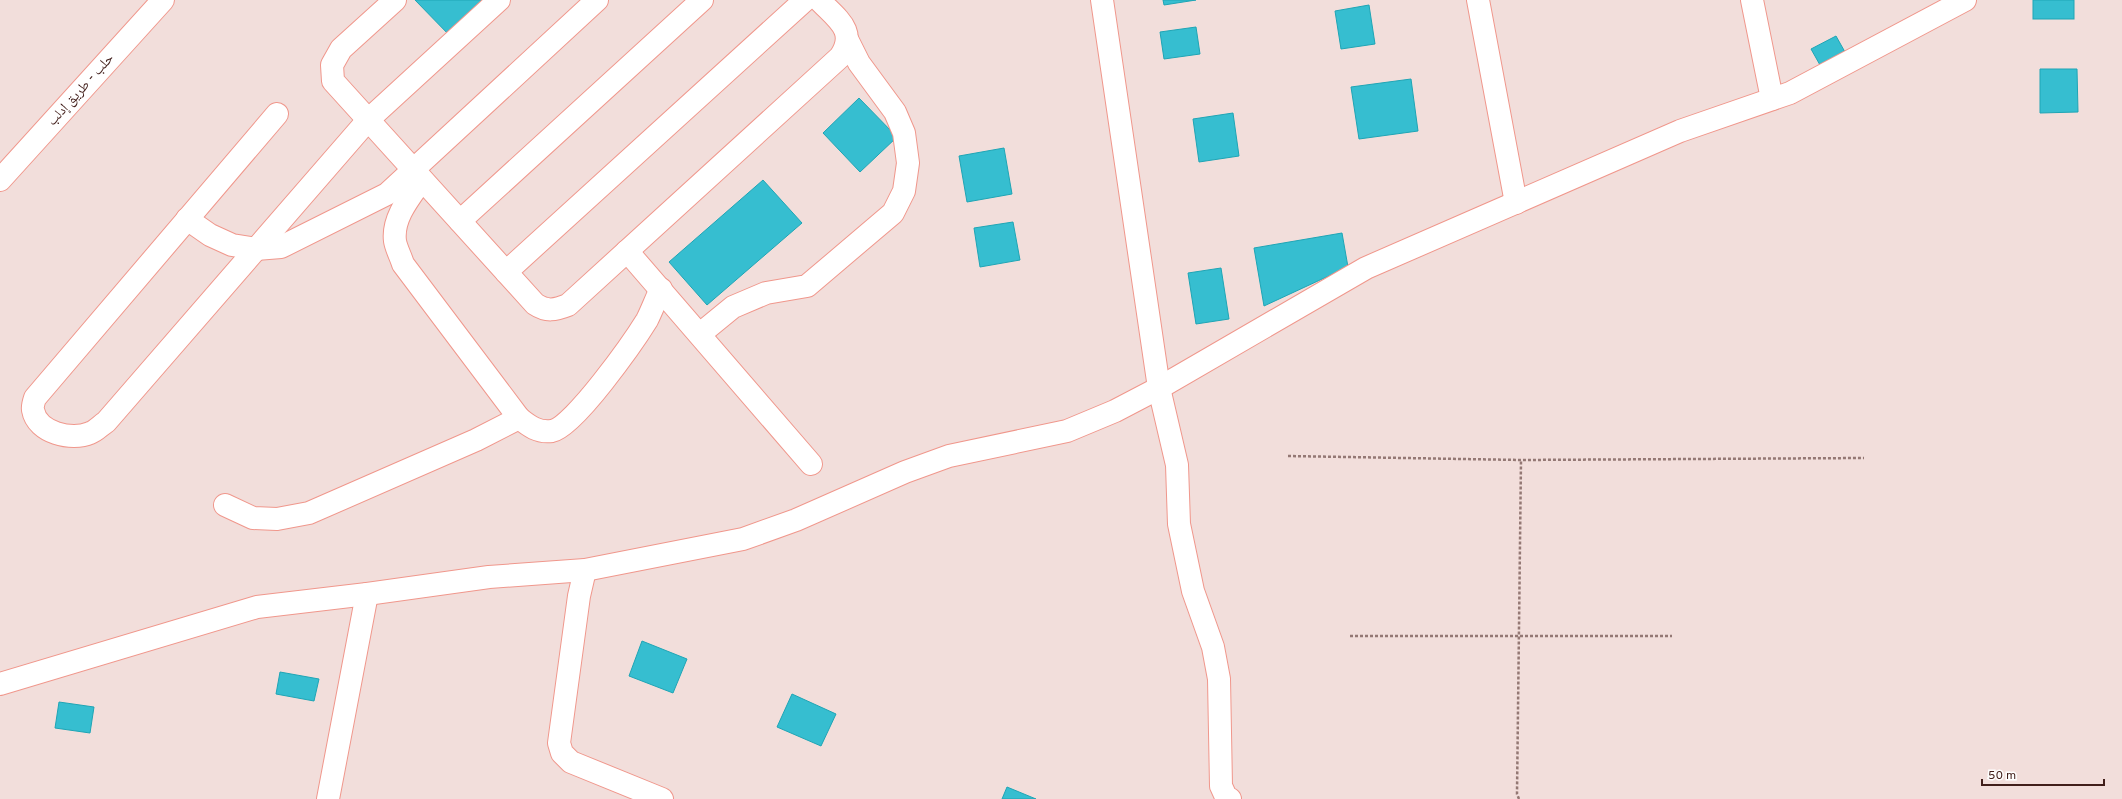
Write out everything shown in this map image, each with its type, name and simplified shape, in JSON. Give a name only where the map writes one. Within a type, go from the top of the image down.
[{"type":"main road","name":"حلب - طريق إدلب","points":[[0,180],[104,63],[163,0]]},
{"type":"main road","points":[[395,0],[341,49],[332,65],[333,81],[535,304],[543,309],[551,310],[568,305],[840,58],[848,41]]},
{"type":"main road","points":[[277,114],[35,398],[32,410],[38,421],[54,433],[73,437],[91,433],[106,422],[368,120],[499,0]]},
{"type":"main road","points":[[187,219],[210,235],[232,245],[256,249],[281,246],[381,198],[418,175],[598,0]]},
{"type":"main road","points":[[460,221],[702,0]]},
{"type":"main road","points":[[506,272],[805,0]]},
{"type":"main road","points":[[700,334],[733,307],[766,293],[807,286],[894,213],[904,191],[908,164],[904,133],[895,112],[859,63],[848,41],[844,28],[819,0]]},
{"type":"main road","points":[[1102,0],[1159,388],[1177,465],[1179,524],[1193,591],[1213,647],[1218,673],[1221,786],[1228,799],[1230,799]]},
{"type":"main road","points":[[1478,0],[1516,202]]},
{"type":"main road","points":[[1752,0],[1772,100]]},
{"type":"main road","points":[[0,684],[234,612],[279,603],[367,594],[490,577],[585,570],[743,539],[796,520],[906,472],[949,456],[1067,431],[1115,411],[1159,388],[1366,268],[1680,131],[1790,93],[1965,0]]},
{"type":"main road","points":[[418,175],[397,222],[395,241],[403,264],[519,418],[535,430],[553,431],[569,421],[596,391],[647,320],[661,289]]},
{"type":"main road","points":[[627,251],[811,464]]},
{"type":"main road","points":[[225,505],[253,518],[277,519],[309,512],[476,440],[519,418]]},
{"type":"main road","points":[[585,570],[579,596],[559,743],[562,753],[571,762],[662,799]]},
{"type":"main road","points":[[328,799],[367,594]]},
{"type":"path","points":[[1288,456],[1521,460],[1864,458]]},
{"type":"path","points":[[1519,799],[1517,794],[1521,460]]},
{"type":"path","points":[[1350,636],[1672,636]]},
{"type":"building","points":[[415,0],[492,0],[452,38]]},
{"type":"building","points":[[1163,0],[1196,0],[1164,5]]},
{"type":"building","points":[[2033,0],[2074,0],[2074,19],[2033,19]]},
{"type":"building","points":[[1369,5],[1375,44],[1341,49],[1335,11]]},
{"type":"building","points":[[1196,27],[1200,54],[1164,59],[1160,32]]},
{"type":"building","points":[[1836,36],[1845,52],[1820,65],[1811,49]]},
{"type":"building","points":[[2040,69],[2077,69],[2078,112],[2040,113]]},
{"type":"building","points":[[1411,79],[1418,131],[1359,139],[1351,87]]},
{"type":"building","points":[[859,98],[897,137],[860,172],[823,133]]},
{"type":"building","points":[[1233,113],[1239,156],[1199,162],[1193,119]]},
{"type":"building","points":[[1004,148],[1012,194],[967,202],[959,156]]},
{"type":"building","points":[[763,180],[802,223],[707,305],[669,262]]},
{"type":"building","points":[[1013,222],[1020,260],[980,267],[974,228]]},
{"type":"building","points":[[1342,233],[1348,267],[1264,306],[1254,248]]},
{"type":"building","points":[[1221,268],[1229,319],[1196,324],[1188,273]]},
{"type":"building","points":[[642,641],[687,659],[673,693],[629,676]]},
{"type":"building","points":[[280,672],[319,679],[314,701],[276,694]]},
{"type":"building","points":[[792,694],[836,714],[821,746],[777,727]]},
{"type":"building","points":[[59,702],[94,707],[90,733],[55,728]]},
{"type":"building","points":[[1007,787],[1036,799],[1002,799]]}]
